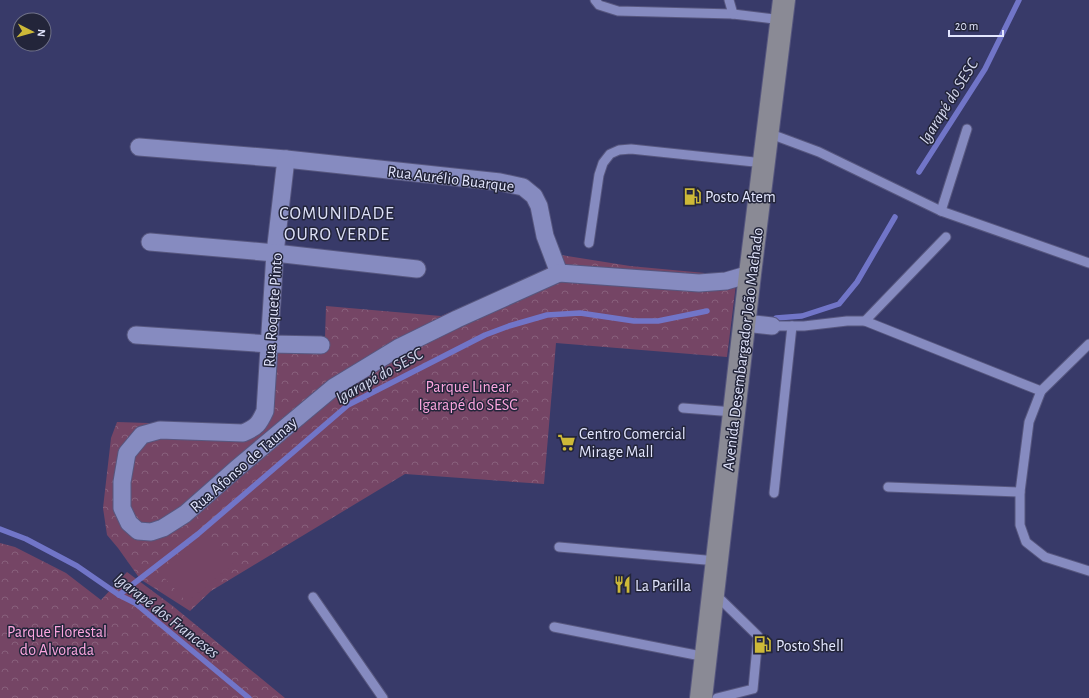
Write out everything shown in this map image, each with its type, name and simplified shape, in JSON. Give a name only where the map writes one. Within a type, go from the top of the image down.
[{"type":"main road","name":"Avenida Desembargador João Machado","points":[[701,698],[750,274],[783,10]]},
{"type":"street","name":"Rua Aurélio Buarque","points":[[139,147],[286,159],[500,182],[523,188],[534,196],[539,206],[545,236],[559,274]]},
{"type":"street","name":"Rua Roquete Pinto","points":[[265,411],[276,253],[286,159]]},
{"type":"street","points":[[150,242],[276,253],[417,269]]},
{"type":"street","points":[[559,274],[698,283],[726,281],[750,274]]},
{"type":"street","name":"Rua Afonso de Taunay","points":[[265,411],[255,428],[243,433],[160,430],[142,435],[126,453],[122,482],[122,508],[129,522],[138,531],[151,532],[163,528],[185,514],[334,386],[398,348],[457,319],[559,274]]},
{"type":"street","points":[[745,323],[772,326]]},
{"type":"street","points":[[136,335],[270,344],[321,345]]},
{"type":"street","points":[[265,411],[288,425]]},
{"type":"lane","points":[[595,0],[599,5],[618,11],[733,14],[783,10]]},
{"type":"lane","points":[[729,0],[733,14]]},
{"type":"lane","points":[[941,211],[967,130]]},
{"type":"lane","points":[[768,133],[819,152],[941,211],[1089,262]]},
{"type":"lane","points":[[589,243],[599,175],[603,163],[610,154],[619,150],[631,149],[764,163]]},
{"type":"lane","points":[[865,321],[946,237]]},
{"type":"lane","points":[[772,326],[804,326],[847,321],[865,321],[1040,391]]},
{"type":"lane","points":[[774,493],[792,326]]},
{"type":"lane","points":[[1089,344],[1040,391],[1029,422],[1020,492],[1020,525],[1026,542],[1045,557],[1089,571]]},
{"type":"lane","points":[[683,408],[734,412]]},
{"type":"lane","points":[[888,487],[1020,492]]},
{"type":"lane","points":[[559,547],[717,561]]},
{"type":"lane","points":[[714,593],[758,636],[753,689],[717,698]]},
{"type":"lane","points":[[313,597],[383,698]]},
{"type":"lane","points":[[554,627],[706,657]]},
{"type":"green space","name":"Parque Linear Igarapé do SESC","points":[[561,255],[630,266],[737,276],[727,357],[556,343],[544,484],[405,474],[211,591],[190,611],[140,579],[107,535],[103,508],[111,438],[117,422],[243,426],[258,421],[276,338],[325,338],[326,306],[441,316],[542,272]]},
{"type":"green space","points":[[207,536],[233,564],[187,602],[159,572]]},
{"type":"green space","name":"Parque Florestal do Alvorada","points":[[0,543],[15,547],[66,573],[101,600],[127,572],[174,607],[285,698],[0,698]]},
{"type":"waterway","name":"Igarapé do SESC","points":[[919,172],[985,69],[1019,0]]},
{"type":"waterway","name":"Igarapé do SESC","points":[[776,318],[802,316],[839,304],[857,282],[895,217]]},
{"type":"waterway","name":"Igarapé do SESC","points":[[119,595],[198,534],[348,405],[485,335],[547,315],[580,313],[634,321],[658,321],[707,311]]},
{"type":"waterway","name":"Igarapé dos Franceses","points":[[0,529],[26,539],[77,566],[119,595],[135,603],[249,698]]},
{"type":"place","name":"Posto Atem","points":[[692,196]]},
{"type":"place","name":"Centro Comercial Mirage Mall","points":[[566,442]]},
{"type":"place","name":"La Parilla","points":[[622,585]]},
{"type":"place","name":"Posto Shell","points":[[763,645]]},
{"type":"district","name":"COMUNIDADE OURO VERDE","points":[[337,223]]}]
